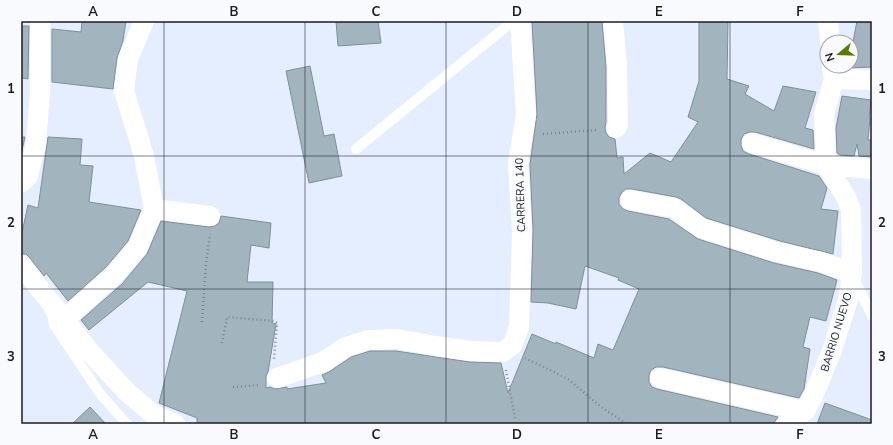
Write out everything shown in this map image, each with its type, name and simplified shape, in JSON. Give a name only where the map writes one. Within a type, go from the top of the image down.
[{"type":"street","points":[[21,183],[28,176],[36,144],[40,92],[41,21]]},
{"type":"street","points":[[65,319],[114,275],[138,247],[154,209],[144,156],[124,91],[128,59],[144,21]]},
{"type":"street","name":"CARRERA 140","points":[[508,348],[519,327],[522,231],[518,163],[526,115],[520,21]]},
{"type":"street","points":[[613,21],[617,66],[618,125],[616,128]]},
{"type":"street","points":[[828,21],[829,34]]},
{"type":"street","name":"BARRIO NUEVO","points":[[787,424],[805,411],[814,394],[831,353],[848,300],[852,273],[851,210],[846,197],[826,165],[824,114],[833,74]]},
{"type":"street","points":[[839,74],[872,80]]},
{"type":"street","points":[[752,143],[826,165],[872,169]]},
{"type":"street","points":[[21,193],[21,200]]},
{"type":"street","points":[[630,200],[674,208],[701,228],[777,252],[821,262],[852,273]]},
{"type":"street","points":[[154,209],[210,216]]},
{"type":"street","points":[[21,265],[90,352],[126,391],[154,414],[175,424]]},
{"type":"street","points":[[277,378],[323,362],[346,347],[368,340],[397,339],[471,351],[508,348]]},
{"type":"street","points":[[660,378],[805,411]]},
{"type":"lane","points":[[356,149],[513,21]]},
{"type":"lane","points":[[21,268],[52,314],[54,325],[100,395],[127,424]]},
{"type":"lane","points":[[852,273],[872,316]]},
{"type":"path","points":[[522,136],[616,128]]},
{"type":"path","points":[[202,322],[206,264],[212,220],[210,216]]},
{"type":"path","points":[[222,343],[227,317],[274,321],[277,323],[272,368],[277,378],[273,383],[269,384],[233,386]]},
{"type":"path","points":[[508,348],[515,418]]},
{"type":"path","points":[[508,348],[568,379],[601,407],[628,424]]},
{"type":"building","points":[[82,21],[126,21],[123,41],[117,58],[113,89],[52,82],[52,29],[81,32]]},
{"type":"building","points":[[336,21],[378,21],[381,43],[338,46]]},
{"type":"building","points":[[532,21],[602,21],[606,67],[605,128],[609,137],[615,139],[617,158],[623,157],[624,174],[650,153],[671,162],[698,122],[688,117],[699,81],[699,21],[728,21],[727,79],[749,86],[745,94],[774,111],[783,86],[816,92],[805,128],[813,130],[814,149],[755,132],[744,134],[741,139],[741,145],[743,151],[749,154],[819,176],[827,188],[821,209],[838,211],[833,254],[780,241],[706,218],[681,199],[676,197],[626,189],[622,192],[619,198],[619,204],[623,209],[669,219],[698,239],[774,263],[818,273],[837,280],[826,321],[810,317],[803,347],[810,349],[804,389],[799,398],[663,367],[656,367],[651,370],[649,382],[652,387],[778,417],[773,424],[197,424],[197,418],[159,403],[187,291],[148,282],[89,330],[81,320],[122,284],[147,254],[161,221],[209,227],[215,226],[219,223],[221,216],[271,223],[269,248],[251,245],[247,282],[273,282],[272,323],[276,324],[268,372],[266,376],[266,388],[270,387],[275,389],[287,387],[287,389],[326,383],[322,375],[351,357],[370,351],[396,351],[470,362],[501,363],[508,393],[532,334],[556,344],[556,342],[594,358],[598,344],[613,350],[639,289],[618,280],[619,278],[585,266],[576,309],[548,303],[531,302],[533,230],[530,164],[537,114]]},
{"type":"building","points":[[857,21],[872,21],[872,67],[859,68],[859,34],[854,34]]},
{"type":"building","points":[[21,26],[29,26],[28,79],[21,78]]},
{"type":"building","points":[[310,66],[324,136],[334,134],[342,176],[309,183],[286,71]]},
{"type":"building","points":[[842,96],[871,100],[868,140],[872,140],[872,157],[859,156],[857,144],[854,156],[840,155],[837,153],[836,128]]},
{"type":"building","points":[[21,137],[25,137],[21,155]]},
{"type":"building","points":[[48,137],[82,139],[80,165],[93,166],[89,202],[141,210],[128,241],[106,267],[68,301],[46,273],[44,276],[26,254],[21,254],[21,237],[28,205],[38,208]]},
{"type":"building","points":[[825,403],[872,420],[872,424],[817,424]]},
{"type":"building","points":[[90,407],[106,424],[72,424]]}]
